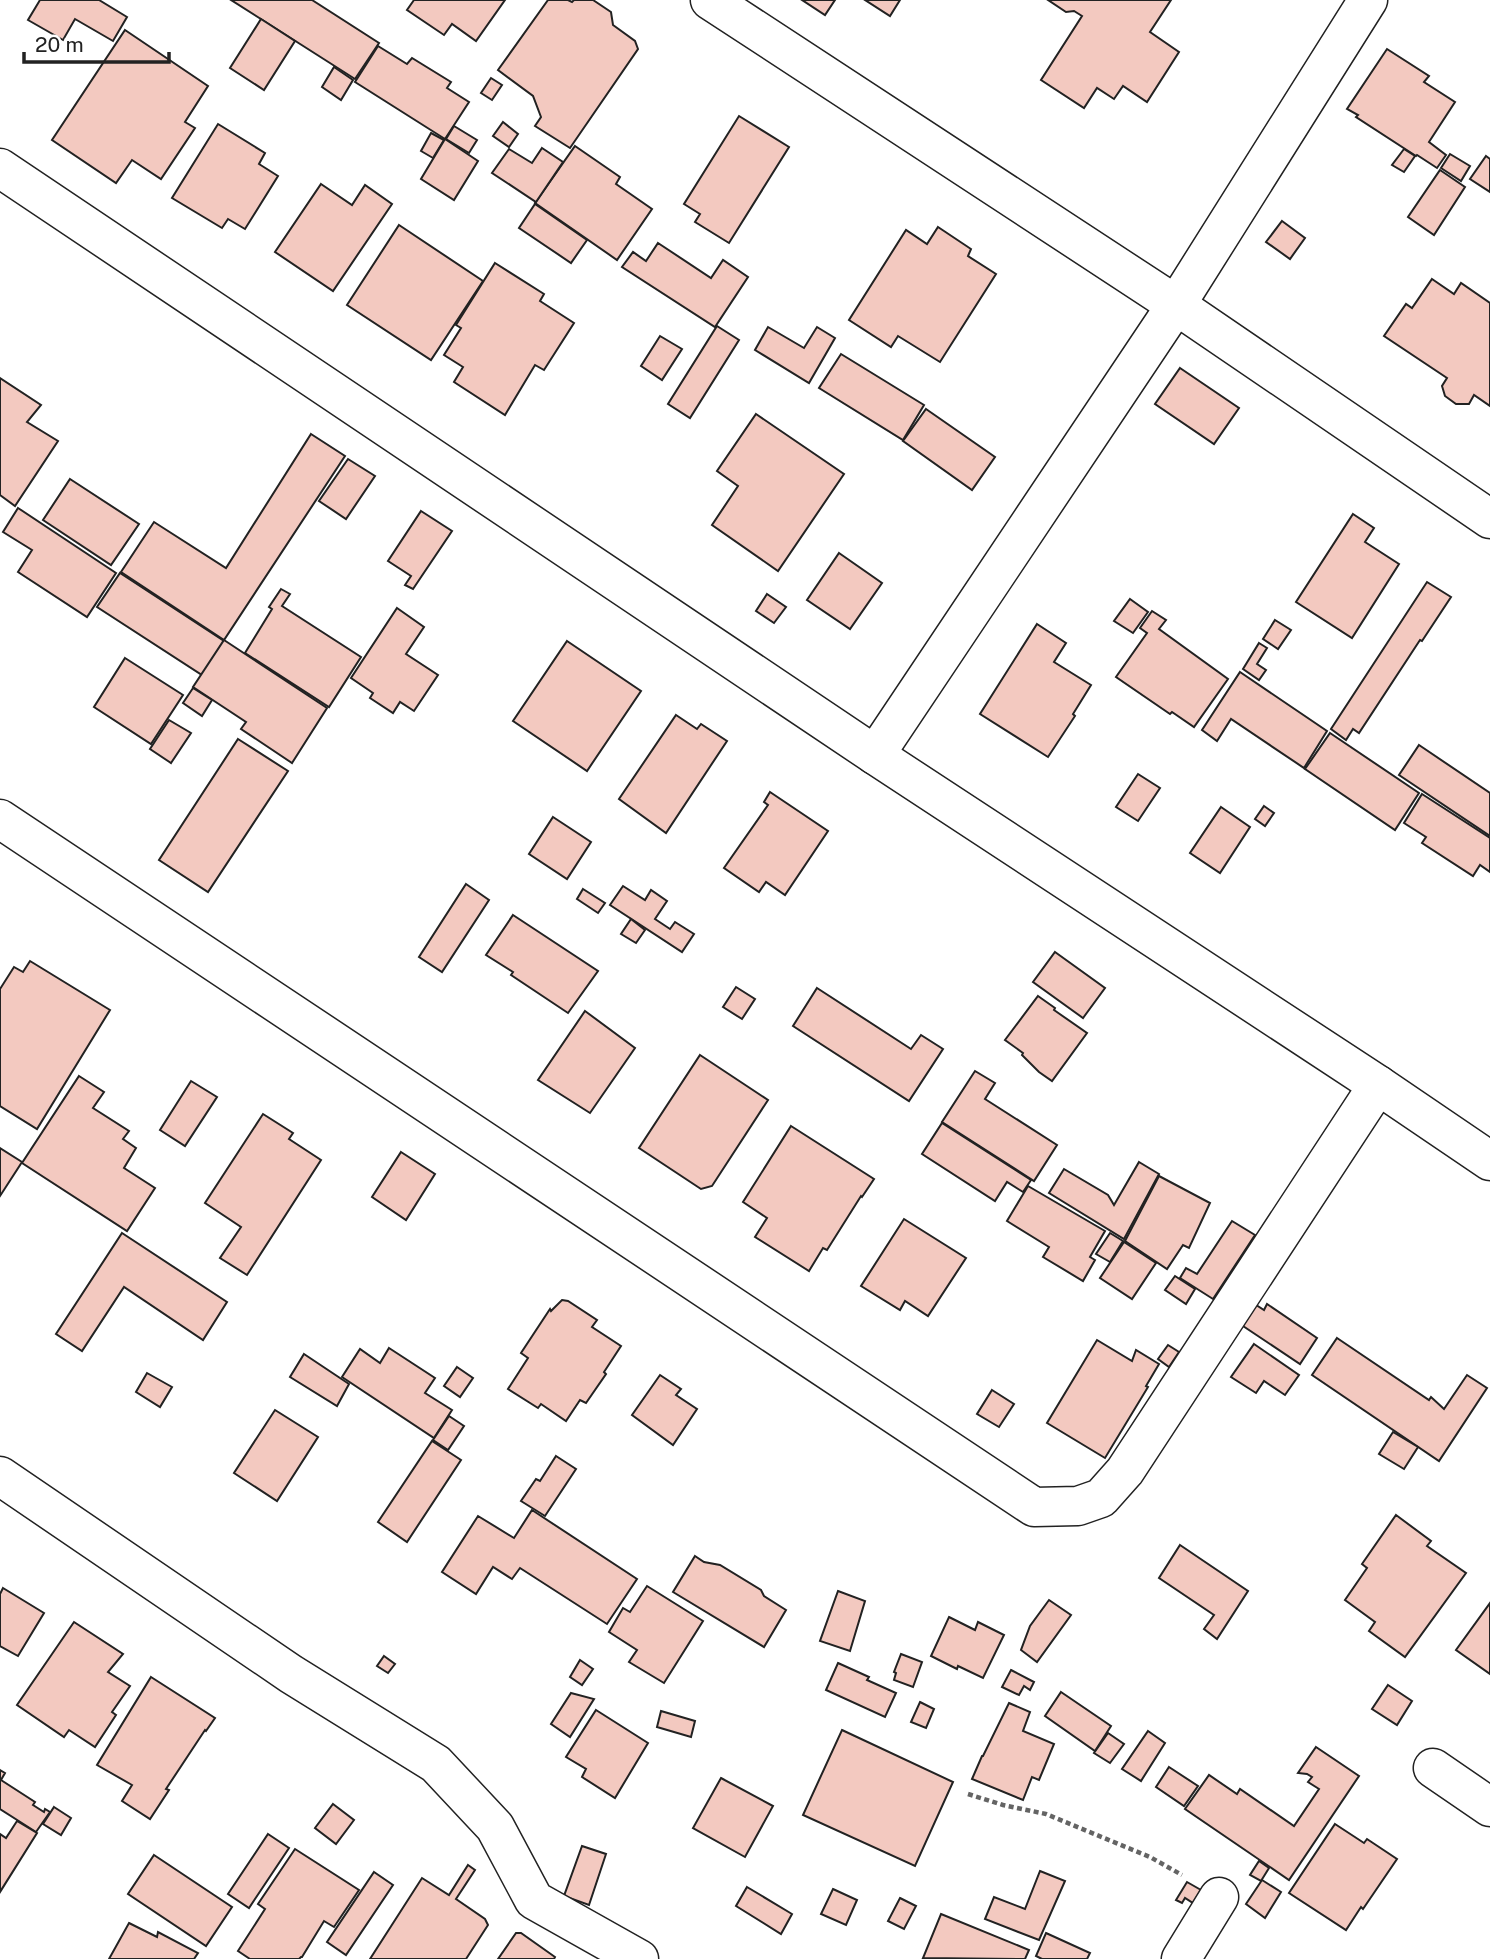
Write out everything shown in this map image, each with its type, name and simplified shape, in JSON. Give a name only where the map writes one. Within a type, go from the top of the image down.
[{"type":"street","points":[[710,0],[1176,305],[1490,519]]},
{"type":"street","points":[[875,755],[1176,305],[1368,0]]},
{"type":"street","points":[[0,168],[875,755],[1490,1160]]},
{"type":"street","points":[[0,819],[1034,1507],[1078,1506],[1101,1498],[1125,1471],[1378,1085]]},
{"type":"street","points":[[0,1476],[291,1674],[436,1764],[495,1827],[534,1900],[639,1959]]},
{"type":"street","points":[[1433,1768],[1490,1807]]},
{"type":"street","points":[[1181,1959],[1219,1897]]},
{"type":"path","points":[[968,1794],[1046,1814],[1150,1857],[1219,1897]]},
{"type":"building","points":[[40,0],[99,0],[127,17],[113,41],[75,19],[63,40],[28,20]]},
{"type":"building","points":[[231,0],[312,0],[379,43],[355,79]]},
{"type":"building","points":[[414,0],[505,0],[476,41],[452,24],[444,35],[407,10]]},
{"type":"building","points":[[548,0],[593,0],[611,12],[613,25],[635,41],[638,49],[570,148],[535,126],[541,117],[533,96],[498,70]]},
{"type":"building","points":[[802,0],[835,0],[825,15]]},
{"type":"building","points":[[865,0],[900,0],[890,16]]},
{"type":"building","points":[[1048,0],[1171,0],[1150,32],[1179,52],[1147,102],[1123,86],[1114,99],[1097,88],[1084,108],[1041,80],[1082,16],[1074,11],[1066,12]]},
{"type":"building","points":[[261,19],[295,41],[264,90],[230,68]]},
{"type":"building","points":[[125,30],[208,86],[185,122],[195,128],[161,179],[132,160],[116,183],[52,140]]},
{"type":"building","points":[[378,46],[407,64],[412,58],[451,82],[447,88],[469,102],[445,139],[355,82]]},
{"type":"building","points":[[1387,49],[1429,76],[1424,82],[1455,102],[1429,142],[1446,155],[1437,168],[1347,109]]},
{"type":"building","points":[[334,67],[353,80],[341,100],[322,87]]},
{"type":"building","points":[[491,78],[502,85],[492,100],[481,93]]},
{"type":"building","points":[[739,116],[789,147],[729,243],[695,222],[700,214],[684,204]]},
{"type":"building","points":[[503,122],[518,134],[509,147],[493,136]]},
{"type":"building","points":[[218,124],[265,153],[259,164],[278,176],[245,229],[228,219],[222,228],[172,198]]},
{"type":"building","points":[[454,126],[477,140],[469,153],[446,139]]},
{"type":"building","points":[[431,133],[444,140],[433,158],[421,151]]},
{"type":"building","points":[[445,139],[478,161],[454,200],[421,179]]},
{"type":"building","points":[[575,146],[620,177],[616,184],[652,209],[617,260],[535,203]]},
{"type":"building","points":[[542,148],[563,162],[536,202],[492,173],[509,149],[532,163]]},
{"type":"building","points":[[1404,149],[1415,156],[1404,172],[1392,165]]},
{"type":"building","points":[[1450,154],[1470,166],[1461,181],[1441,168]]},
{"type":"building","points":[[1486,156],[1490,159],[1490,192],[1470,179]]},
{"type":"building","points":[[1440,170],[1465,187],[1434,235],[1408,217]]},
{"type":"building","points":[[321,184],[352,205],[365,185],[392,204],[333,291],[275,252]]},
{"type":"building","points":[[535,204],[587,240],[571,263],[519,228]]},
{"type":"building","points":[[1282,221],[1305,238],[1290,259],[1266,242]]},
{"type":"building","points":[[399,225],[483,281],[431,360],[347,305]]},
{"type":"building","points":[[938,227],[971,249],[968,256],[996,274],[940,362],[898,336],[891,347],[849,320],[906,230],[927,244]]},
{"type":"building","points":[[658,243],[711,278],[723,260],[748,277],[715,327],[622,267],[633,252],[646,261]]},
{"type":"building","points":[[495,263],[544,294],[540,301],[574,323],[544,370],[535,365],[505,415],[454,382],[463,367],[444,355],[461,328],[456,325]]},
{"type":"building","points":[[1432,279],[1454,294],[1461,283],[1490,303],[1490,406],[1474,395],[1469,404],[1456,404],[1445,396],[1442,386],[1447,378],[1384,336],[1406,304],[1412,308]]},
{"type":"building","points":[[717,326],[739,340],[690,418],[668,404]]},
{"type":"building","points":[[768,327],[804,348],[817,327],[835,338],[809,383],[755,350]]},
{"type":"building","points":[[660,336],[682,349],[662,380],[641,366]]},
{"type":"building","points":[[841,354],[924,405],[903,440],[819,388]]},
{"type":"building","points":[[1180,368],[1239,408],[1214,444],[1155,404]]},
{"type":"building","points":[[0,378],[41,405],[27,422],[58,441],[15,506],[0,495]]},
{"type":"building","points":[[926,409],[995,457],[972,490],[903,441]]},
{"type":"building","points":[[756,414],[844,474],[778,571],[712,525],[738,486],[717,471]]},
{"type":"building","points":[[311,434],[345,456],[224,640],[121,572],[154,522],[226,568]]},
{"type":"building","points":[[348,459],[375,476],[346,519],[319,501]]},
{"type":"building","points":[[70,479],[139,524],[111,565],[43,520]]},
{"type":"building","points":[[18,508],[116,573],[87,617],[18,572],[32,550],[3,532]]},
{"type":"building","points":[[421,511],[452,531],[413,589],[405,585],[411,576],[388,561]]},
{"type":"building","points":[[1353,514],[1374,528],[1365,542],[1399,564],[1352,638],[1296,602]]},
{"type":"building","points":[[839,553],[882,583],[850,629],[807,600]]},
{"type":"building","points":[[120,573],[224,641],[202,675],[97,607]]},
{"type":"building","points":[[1427,582],[1451,597],[1359,733],[1353,729],[1346,740],[1331,729]]},
{"type":"building","points":[[281,589],[290,594],[282,606],[361,657],[329,707],[245,653]]},
{"type":"building","points":[[767,594],[786,607],[774,623],[756,611]]},
{"type":"building","points":[[1130,599],[1148,612],[1133,633],[1114,621]]},
{"type":"building","points":[[397,608],[424,627],[406,654],[438,675],[414,711],[400,702],[393,713],[370,698],[373,693],[351,678]]},
{"type":"building","points":[[1152,611],[1166,620],[1159,629],[1228,679],[1194,727],[1116,677],[1147,633],[1140,628]]},
{"type":"building","points":[[1275,620],[1291,630],[1278,649],[1263,639]]},
{"type":"building","points":[[1037,624],[1066,643],[1054,662],[1091,685],[1073,714],[1075,716],[1048,757],[980,714]]},
{"type":"building","points":[[224,640],[327,708],[292,763],[241,729],[246,722],[193,687]]},
{"type":"building","points":[[567,641],[641,691],[587,771],[513,721]]},
{"type":"building","points":[[1259,643],[1267,648],[1257,664],[1266,670],[1259,680],[1243,669]]},
{"type":"building","points":[[125,658],[183,695],[151,744],[94,707]]},
{"type":"building","points":[[1240,672],[1327,731],[1304,768],[1231,719],[1217,741],[1202,730]]},
{"type":"building","points":[[193,688],[212,700],[202,716],[183,703]]},
{"type":"building","points":[[676,715],[697,729],[701,724],[727,741],[666,833],[619,799]]},
{"type":"building","points":[[169,720],[191,733],[171,763],[150,749]]},
{"type":"building","points":[[1330,733],[1419,793],[1395,830],[1305,769]]},
{"type":"building","points":[[238,739],[288,771],[208,892],[159,860]]},
{"type":"building","points":[[1419,745],[1490,793],[1490,836],[1399,775]]},
{"type":"building","points":[[1138,774],[1160,788],[1138,821],[1116,807]]},
{"type":"building","points":[[770,792],[828,831],[785,895],[766,882],[759,892],[724,868],[768,805],[764,802]]},
{"type":"building","points":[[1422,794],[1490,838],[1490,872],[1480,865],[1473,876],[1422,843],[1426,837],[1404,823]]},
{"type":"building","points":[[1264,806],[1274,813],[1265,826],[1255,819]]},
{"type":"building","points":[[1221,807],[1250,827],[1220,873],[1190,853]]},
{"type":"building","points":[[553,817],[591,842],[567,879],[529,854]]},
{"type":"building","points":[[466,884],[489,900],[442,972],[419,957]]},
{"type":"building","points":[[623,886],[645,900],[651,890],[667,901],[655,919],[670,929],[675,922],[694,934],[682,952],[610,905]]},
{"type":"building","points":[[583,889],[605,903],[598,913],[577,899]]},
{"type":"building","points":[[513,915],[598,971],[568,1013],[486,955]]},
{"type":"building","points":[[631,919],[645,930],[636,943],[621,934]]},
{"type":"building","points":[[1055,952],[1105,988],[1083,1018],[1033,982]]},
{"type":"building","points":[[30,961],[110,1010],[37,1129],[0,1106],[0,989],[14,967],[23,972]]},
{"type":"building","points":[[736,987],[755,999],[742,1019],[723,1007]]},
{"type":"building","points":[[817,988],[911,1049],[921,1035],[943,1049],[909,1101],[793,1026]]},
{"type":"building","points":[[1038,996],[1087,1033],[1052,1081],[1005,1040]]},
{"type":"building","points":[[585,1011],[635,1048],[590,1113],[538,1080]]},
{"type":"building","points":[[700,1055],[768,1100],[712,1186],[701,1189],[639,1148]]},
{"type":"building","points":[[975,1071],[995,1083],[985,1099],[1057,1145],[1034,1181],[942,1122]]},
{"type":"building","points":[[79,1076],[104,1092],[93,1108],[129,1131],[123,1139],[136,1148],[124,1168],[155,1188],[127,1231],[22,1163]]},
{"type":"building","points":[[191,1081],[217,1097],[185,1146],[160,1130]]},
{"type":"building","points":[[263,1114],[293,1133],[289,1139],[321,1160],[247,1275],[220,1258],[241,1227],[205,1203]]},
{"type":"building","points":[[942,1123],[1031,1180],[1023,1192],[1007,1182],[995,1201],[922,1154]]},
{"type":"building","points":[[791,1126],[874,1179],[827,1250],[823,1248],[809,1271],[755,1237],[767,1218],[743,1202]]},
{"type":"building","points":[[0,1148],[22,1162],[0,1196]]},
{"type":"building","points":[[401,1152],[435,1174],[406,1220],[372,1197]]},
{"type":"building","points":[[1139,1162],[1159,1174],[1124,1239],[1049,1193],[1064,1169],[1108,1195],[1114,1205]]},
{"type":"building","points":[[1159,1176],[1210,1203],[1189,1248],[1183,1245],[1167,1269],[1125,1241]]},
{"type":"building","points":[[1028,1186],[1105,1231],[1090,1257],[1095,1260],[1083,1281],[1043,1257],[1049,1247],[1007,1221]]},
{"type":"building","points":[[904,1219],[966,1258],[928,1316],[905,1301],[900,1310],[861,1286]]},
{"type":"building","points":[[1232,1221],[1255,1235],[1213,1299],[1180,1278],[1186,1268],[1197,1274]]},
{"type":"building","points":[[122,1233],[227,1302],[203,1340],[124,1287],[82,1351],[56,1334]]},
{"type":"building","points":[[1110,1233],[1123,1241],[1110,1262],[1096,1254]]},
{"type":"building","points":[[1124,1242],[1156,1263],[1132,1299],[1100,1278]]},
{"type":"building","points":[[1175,1276],[1195,1289],[1186,1304],[1165,1290]]},
{"type":"building","points":[[562,1300],[568,1301],[597,1320],[592,1327],[621,1346],[586,1403],[580,1400],[566,1421],[541,1404],[538,1408],[508,1389],[528,1358],[521,1353],[550,1309],[551,1311]]},
{"type":"building","points":[[1250,1301],[1264,1310],[1267,1304],[1317,1338],[1300,1364],[1237,1322]]},
{"type":"building","points":[[1337,1338],[1429,1400],[1431,1397],[1444,1409],[1467,1375],[1487,1388],[1439,1461],[1312,1375]]},
{"type":"building","points":[[1097,1340],[1132,1361],[1136,1350],[1159,1364],[1105,1458],[1047,1423]]},
{"type":"building","points":[[1254,1344],[1299,1375],[1285,1395],[1264,1381],[1256,1393],[1231,1377]]},
{"type":"building","points":[[1168,1345],[1179,1352],[1169,1367],[1158,1359]]},
{"type":"building","points":[[389,1348],[435,1378],[425,1393],[452,1410],[434,1438],[342,1377],[360,1349],[380,1363]]},
{"type":"building","points":[[304,1354],[349,1384],[337,1406],[290,1377]]},
{"type":"building","points":[[457,1367],[473,1378],[460,1397],[444,1386]]},
{"type":"building","points":[[147,1373],[172,1387],[160,1407],[136,1392]]},
{"type":"building","points":[[660,1375],[681,1389],[676,1395],[697,1409],[673,1445],[632,1415]]},
{"type":"building","points":[[992,1390],[1014,1404],[999,1427],[977,1414]]},
{"type":"building","points":[[275,1410],[318,1437],[277,1501],[234,1473]]},
{"type":"building","points":[[449,1416],[464,1426],[448,1450],[433,1440]]},
{"type":"building","points":[[1393,1432],[1418,1447],[1404,1469],[1379,1454]]},
{"type":"building","points":[[432,1441],[461,1460],[407,1542],[378,1522]]},
{"type":"building","points":[[556,1456],[576,1469],[545,1516],[521,1501],[536,1479],[540,1481]]},
{"type":"building","points":[[532,1510],[637,1579],[607,1624],[520,1568],[512,1579],[493,1567],[476,1594],[442,1572],[478,1516],[514,1538]]},
{"type":"building","points":[[1396,1515],[1431,1541],[1427,1546],[1466,1573],[1405,1657],[1369,1631],[1375,1622],[1345,1600],[1367,1568],[1362,1564]]},
{"type":"building","points":[[1180,1545],[1248,1591],[1217,1639],[1204,1629],[1214,1615],[1159,1578]]},
{"type":"building","points":[[695,1556],[704,1562],[720,1565],[761,1590],[764,1596],[786,1610],[764,1647],[673,1592]]},
{"type":"building","points":[[647,1586],[703,1621],[664,1683],[629,1662],[637,1650],[609,1632],[623,1608],[630,1612]]},
{"type":"building","points":[[3,1588],[44,1613],[18,1656],[0,1646],[0,1594]]},
{"type":"building","points":[[838,1591],[865,1601],[850,1651],[820,1641]]},
{"type":"building","points":[[1049,1600],[1071,1615],[1037,1662],[1021,1650],[1030,1626]]},
{"type":"building","points":[[1490,1603],[1490,1674],[1456,1650]]},
{"type":"building","points":[[949,1617],[975,1630],[978,1622],[1004,1635],[983,1678],[931,1656]]},
{"type":"building","points":[[74,1622],[123,1654],[108,1672],[130,1686],[112,1712],[116,1715],[95,1747],[69,1730],[64,1737],[17,1705]]},
{"type":"building","points":[[901,1654],[922,1662],[913,1687],[894,1680]]},
{"type":"building","points":[[384,1656],[395,1664],[388,1673],[377,1666]]},
{"type":"building","points":[[580,1660],[593,1669],[582,1685],[570,1677]]},
{"type":"building","points":[[838,1663],[896,1693],[885,1717],[826,1690]]},
{"type":"building","points":[[1011,1670],[1034,1682],[1030,1690],[1024,1686],[1019,1695],[1002,1687]]},
{"type":"building","points":[[151,1677],[215,1718],[166,1789],[169,1790],[150,1819],[122,1801],[132,1785],[97,1765]]},
{"type":"building","points":[[1388,1685],[1412,1701],[1397,1725],[1372,1709]]},
{"type":"building","points":[[1061,1692],[1111,1726],[1095,1751],[1045,1716]]},
{"type":"building","points":[[571,1693],[594,1699],[570,1737],[551,1724]]},
{"type":"building","points":[[920,1702],[934,1709],[926,1728],[911,1722]]},
{"type":"building","points":[[1009,1703],[1030,1712],[1023,1731],[1054,1744],[1039,1780],[1032,1777],[1023,1800],[972,1779]]},
{"type":"building","points":[[596,1710],[648,1743],[615,1798],[582,1777],[586,1769],[566,1757]]},
{"type":"building","points":[[661,1711],[695,1721],[691,1737],[657,1727]]},
{"type":"building","points":[[842,1730],[953,1782],[915,1866],[803,1815]]},
{"type":"building","points":[[1148,1731],[1165,1743],[1141,1781],[1122,1769]]},
{"type":"building","points":[[1108,1733],[1124,1744],[1110,1763],[1094,1753]]},
{"type":"building","points":[[1316,1747],[1359,1776],[1289,1880],[1185,1809],[1209,1775],[1237,1794],[1240,1789],[1294,1826],[1319,1789],[1308,1782],[1312,1777],[1298,1773]]},
{"type":"building","points":[[1169,1767],[1198,1786],[1184,1806],[1156,1787]]},
{"type":"building","points":[[0,1770],[5,1773],[1,1780],[35,1802],[33,1805],[44,1812],[45,1809],[50,1812],[36,1832],[0,1809]]},
{"type":"building","points":[[721,1778],[773,1806],[745,1857],[693,1828]]},
{"type":"building","points":[[333,1804],[354,1820],[336,1844],[315,1828]]},
{"type":"building","points":[[54,1807],[71,1818],[61,1835],[43,1824]]},
{"type":"building","points":[[17,1821],[37,1833],[0,1892],[0,1834],[6,1838]]},
{"type":"building","points":[[1335,1824],[1364,1843],[1367,1839],[1397,1859],[1346,1930],[1289,1893]]},
{"type":"building","points":[[268,1834],[289,1848],[249,1908],[228,1894]]},
{"type":"building","points":[[582,1846],[606,1854],[589,1905],[564,1896]]},
{"type":"building","points":[[295,1849],[359,1890],[334,1927],[324,1921],[299,1959],[250,1959],[238,1951],[265,1909],[258,1904]]},
{"type":"building","points":[[154,1855],[232,1907],[206,1946],[128,1894]]},
{"type":"building","points":[[1259,1861],[1269,1868],[1261,1881],[1250,1875]]},
{"type":"building","points":[[468,1865],[475,1870],[456,1899],[485,1919],[488,1925],[466,1959],[370,1959],[422,1878],[449,1895]]},
{"type":"building","points":[[1040,1871],[1065,1881],[1039,1940],[985,1919],[994,1897],[1025,1909]]},
{"type":"building","points":[[374,1872],[393,1885],[346,1955],[327,1942]]},
{"type":"building","points":[[1262,1880],[1281,1892],[1265,1918],[1246,1904]]},
{"type":"building","points":[[1187,1882],[1201,1890],[1193,1903],[1185,1898],[1182,1903],[1176,1900]]},
{"type":"building","points":[[747,1887],[792,1914],[781,1934],[736,1906]]},
{"type":"building","points":[[833,1889],[857,1900],[846,1925],[821,1914]]},
{"type":"building","points":[[900,1898],[916,1906],[904,1929],[888,1921]]},
{"type":"building","points":[[941,1914],[1029,1950],[1025,1959],[923,1958]]},
{"type":"building","points":[[129,1923],[157,1937],[158,1932],[198,1953],[194,1959],[109,1959]]},
{"type":"building","points":[[516,1933],[521,1933],[555,1957],[554,1959],[498,1959]]},
{"type":"building","points":[[1046,1933],[1090,1953],[1087,1959],[1042,1959],[1036,1956]]}]
